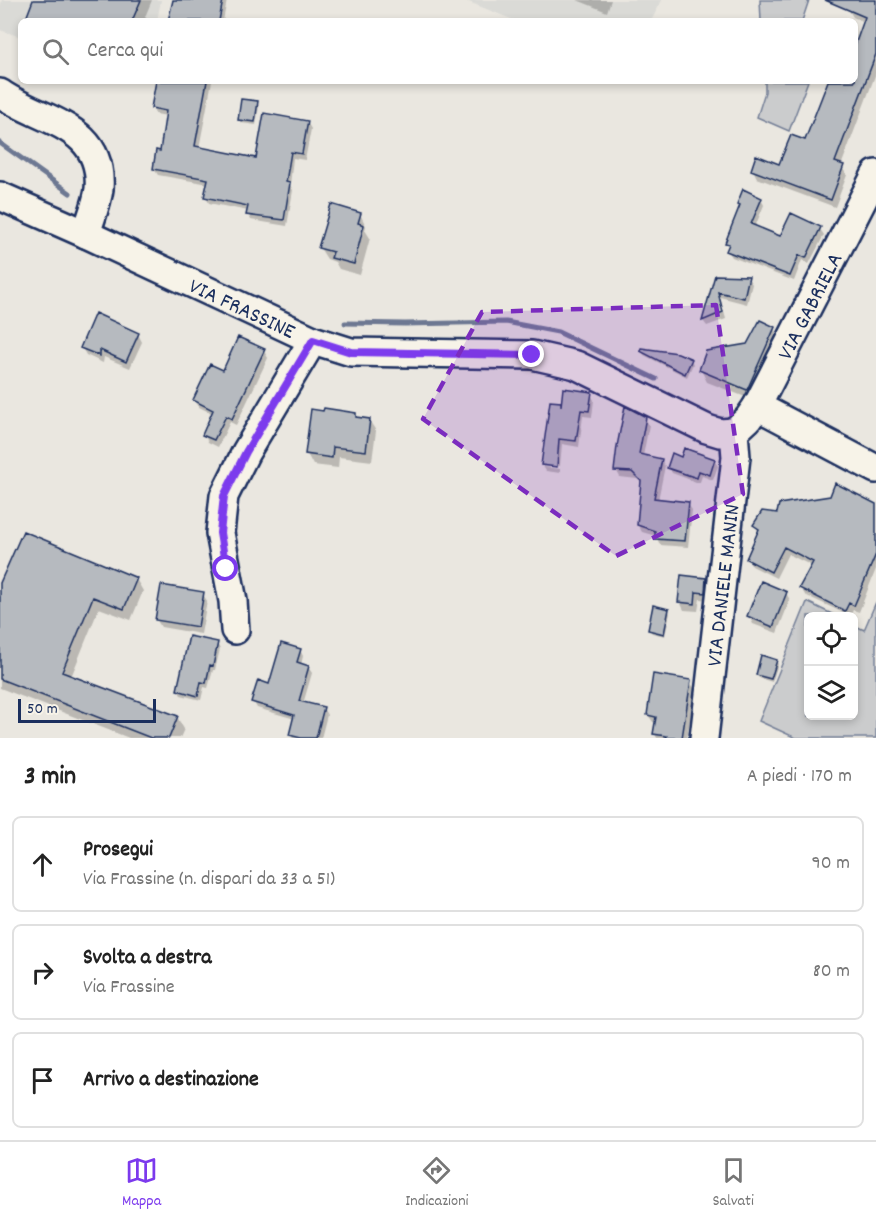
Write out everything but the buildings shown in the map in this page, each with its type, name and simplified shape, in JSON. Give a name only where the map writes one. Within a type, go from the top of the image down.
[{"type":"street","points":[[0,93],[12,102],[66,127],[83,139],[91,149],[98,163],[99,190],[86,234]]},
{"type":"street","name":"VIA GABRIELA","points":[[734,432],[748,419],[757,406],[876,174]]},
{"type":"street","name":"VIA FRASSINE","points":[[0,196],[313,340],[351,352],[532,355],[576,364],[707,429],[720,433],[734,432]]},
{"type":"street","points":[[235,630],[233,601],[220,533],[224,496],[246,452],[313,340]]},
{"type":"street","points":[[757,406],[876,469]]},
{"type":"street","name":"VIA DANIELE MANIN","points":[[704,738],[736,457],[734,432]]},
{"type":"highlighted area","points":[[716,305],[743,494],[616,556],[423,419],[482,312]]},
{"type":"shaded area","points":[[2,0],[161,0],[158,18],[18,18],[18,36],[0,30]]},
{"type":"shaded area","points":[[464,0],[662,0],[653,18],[509,18]]},
{"type":"shaded area","points":[[760,0],[809,0],[803,18],[761,18]]},
{"type":"shaded area","points":[[765,84],[807,84],[789,131],[757,117],[765,92]]},
{"type":"shaded area","points":[[807,602],[828,612],[804,612],[804,720],[858,720],[858,627],[864,630],[876,602],[876,738],[796,738],[759,721]]},
{"type":"waterway","points":[[0,143],[70,193]]},
{"type":"waterway","points":[[345,323],[506,322],[558,332],[656,379]]},
{"type":"route","points":[[226,569],[220,533],[224,496],[246,452],[313,340],[351,352],[532,355]]}]
